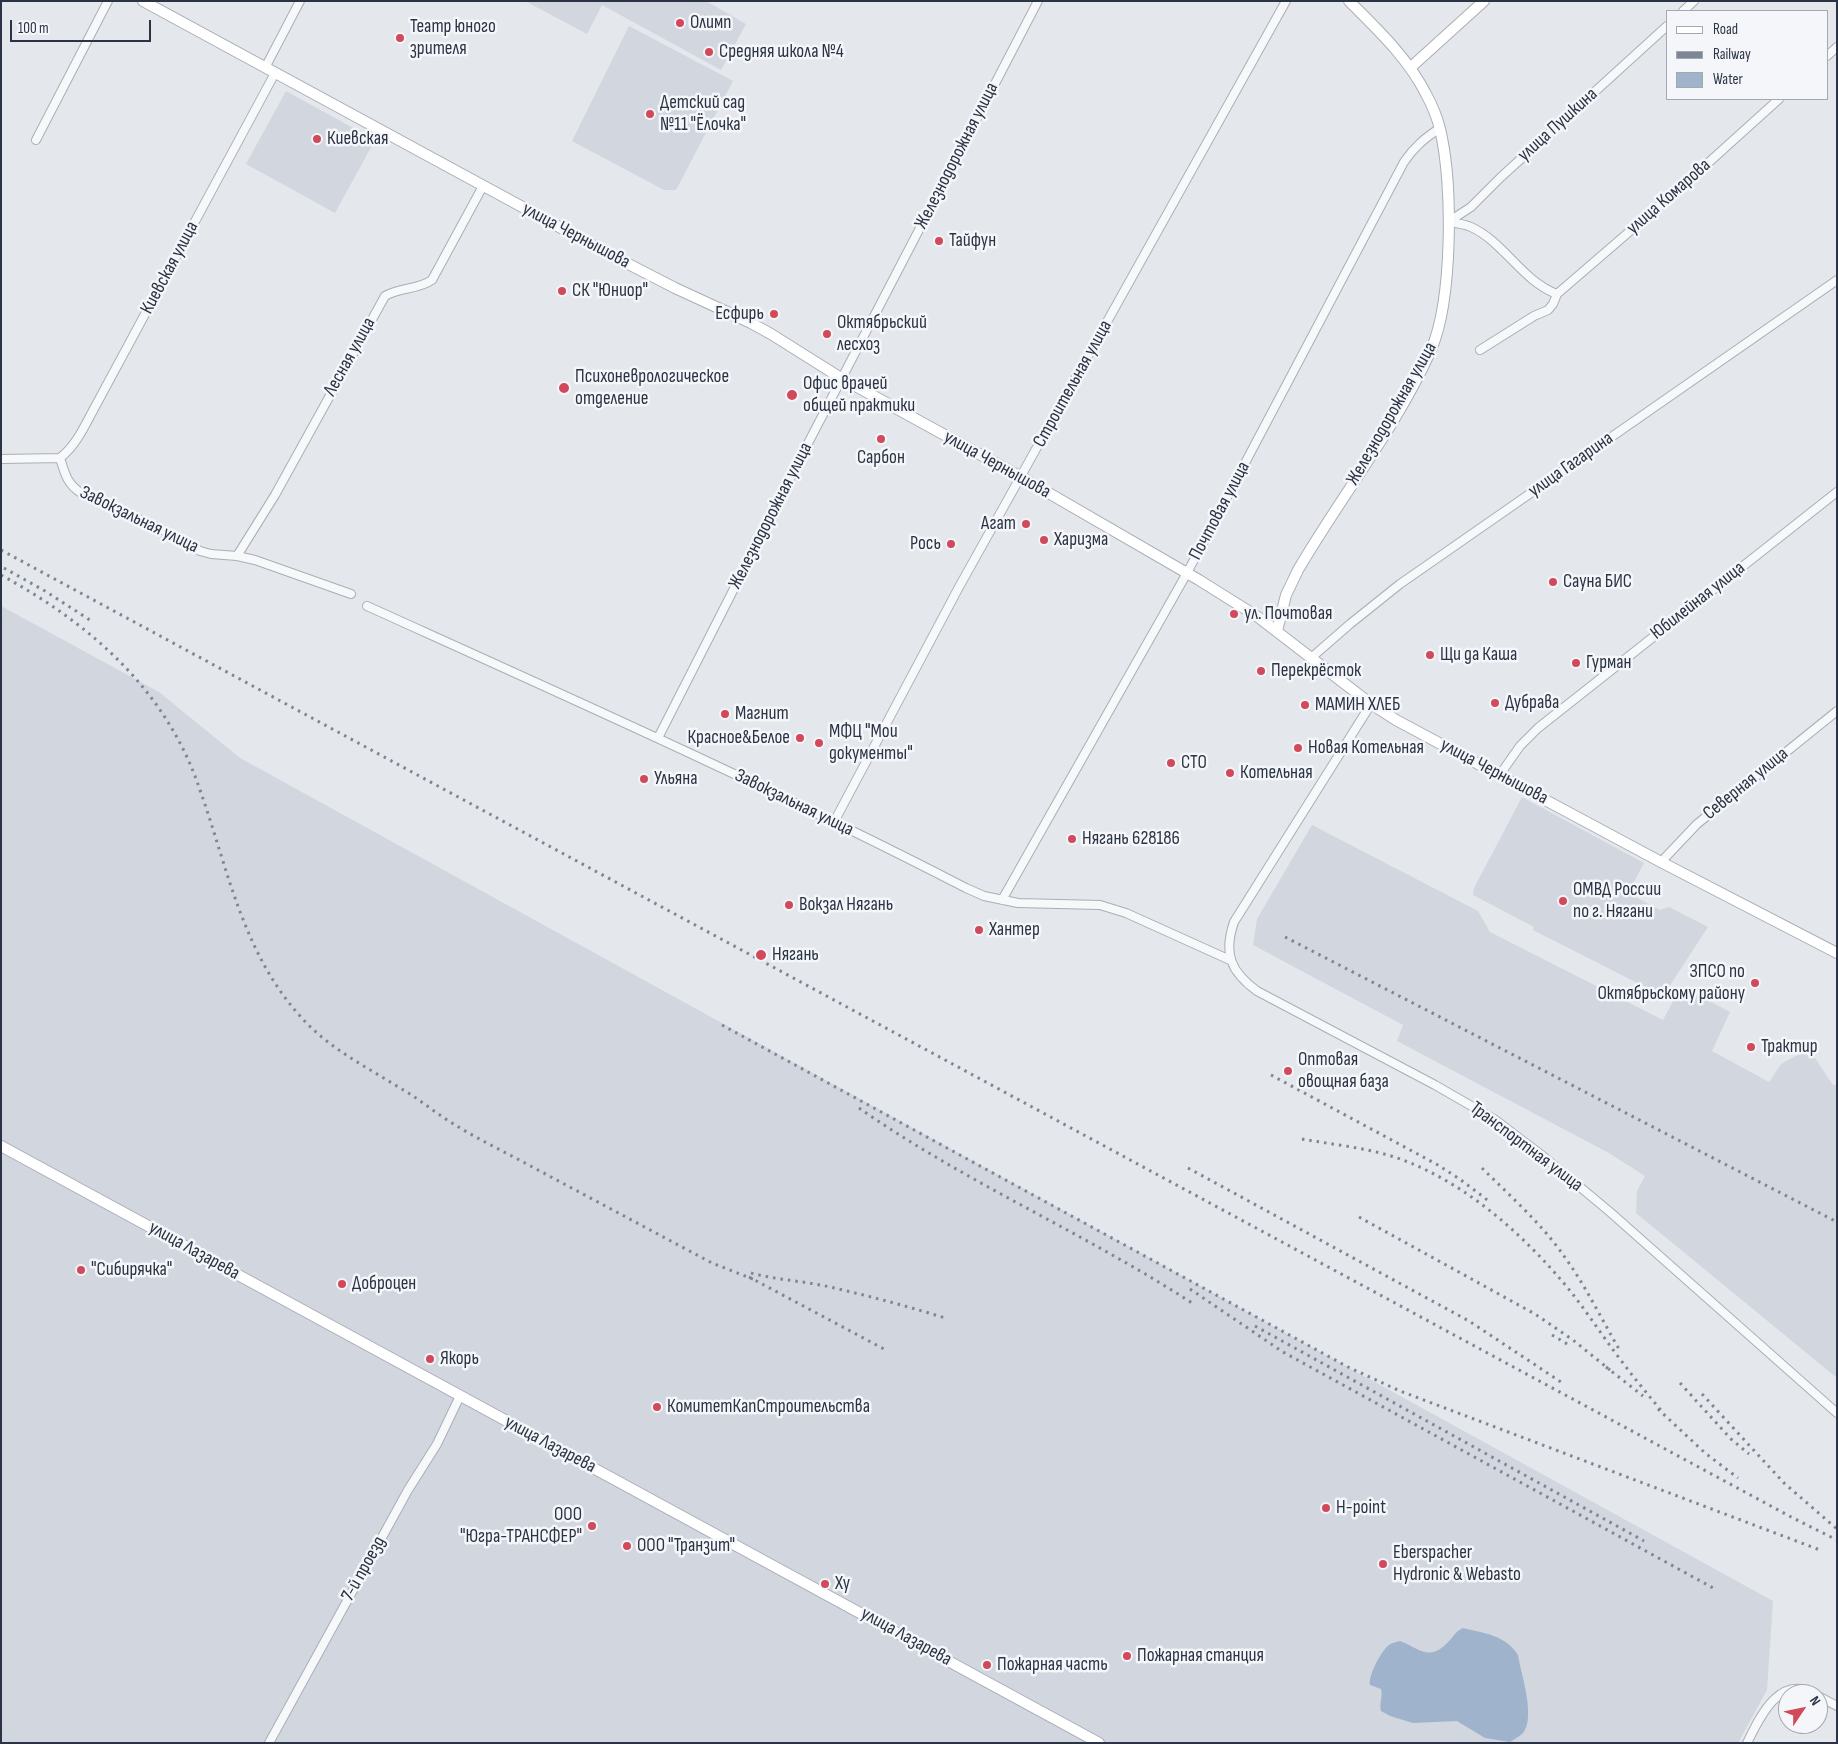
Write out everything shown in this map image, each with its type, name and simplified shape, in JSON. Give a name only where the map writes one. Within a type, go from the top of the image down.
[{"type":"main road","name":"улица Чернышова","points":[[143,1],[674,288],[757,326],[842,378],[1021,477],[1218,591],[1278,632],[1371,704],[1396,720],[1661,862],[1837,953]]},
{"type":"main road","name":"Железнодорожная улица","points":[[1278,632],[1286,595],[1298,570],[1415,382],[1431,349],[1441,320],[1444,301],[1448,222],[1446,170],[1440,128],[1426,94],[1410,68],[1349,1]]},
{"type":"main road","points":[[1410,68],[1484,1]]},
{"type":"main road","name":"улица Лазарева","points":[[1,1146],[1099,1743]]},
{"type":"street","points":[[36,140],[108,1]]},
{"type":"street","points":[[264,68],[300,1]]},
{"type":"street","name":"Железнодорожная улица","points":[[658,738],[1038,1]]},
{"type":"street","name":"Строительная улица","points":[[834,822],[959,587],[1053,416],[1109,320],[1286,1]]},
{"type":"street","points":[[1684,10],[1694,1]]},
{"type":"street","name":"улица Пушкина","points":[[1448,222],[1471,207],[1501,177],[1666,27]]},
{"type":"street","name":"Киевская улица","points":[[60,458],[67,453],[74,443],[96,405],[275,73]]},
{"type":"street","name":"улица Комарова","points":[[1480,350],[1534,316],[1548,310],[1554,304],[1556,294],[1687,182],[1778,100]]},
{"type":"street","name":"Почтовая улица","points":[[1002,900],[1187,573],[1404,162],[1421,140],[1440,128]]},
{"type":"street","name":"Лесная улица","points":[[237,556],[275,495],[385,296],[390,292],[420,286],[432,280],[483,186]]},
{"type":"street","points":[[1448,222],[1472,227],[1486,237],[1541,287],[1556,294]]},
{"type":"street","name":"улица Гагарина","points":[[1312,658],[1350,624],[1400,584],[1837,280]]},
{"type":"street","points":[[1,459],[60,458]]},
{"type":"street","name":"Завокзальная улица","points":[[60,458],[66,480],[81,493],[161,528],[200,551],[237,556],[267,564],[313,582],[352,594]]},
{"type":"street","name":"Юбилейная улица","points":[[1499,776],[1511,757],[1531,735],[1837,492]]},
{"type":"street","name":"Завокзальная улица","points":[[367,606],[658,738],[984,896],[1018,903],[1100,906],[1126,913],[1230,960]]},
{"type":"street","points":[[1230,960],[1229,936],[1241,910],[1371,704]]},
{"type":"street","name":"Северная улица","points":[[1661,862],[1696,824],[1837,711]]},
{"type":"street","name":"Транспортная улица","points":[[1230,960],[1235,970],[1258,991],[1472,1105],[1513,1132],[1610,1212],[1837,1413]]},
{"type":"street","name":"7-й проезд","points":[[270,1743],[408,1490],[440,1439],[460,1396]]},
{"type":"street","points":[[1747,1743],[1771,1702],[1778,1696]]},
{"type":"shaded area","name":"Средняя школа №4","points":[[525,1],[706,1],[746,24],[721,70],[602,5],[587,34]]},
{"type":"shaded area","name":"Детский сад №11 \"Ёлочка\"","points":[[629,26],[733,81],[676,190],[664,190],[572,141]]},
{"type":"shaded area","points":[[286,91],[375,140],[335,213],[246,164]]},
{"type":"shaded area","points":[[1,606],[159,692],[240,758],[1773,1601],[1767,1690],[1738,1743],[1,1743]]},
{"type":"shaded area","name":"ОМВД России по г. Нягани","points":[[1522,797],[1644,863],[1628,893],[1660,910],[1669,907],[1708,927],[1663,996],[1533,930],[1534,927],[1473,895],[1474,888]]},
{"type":"shaded area","points":[[1312,825],[1478,911],[1490,932],[1663,1020],[1681,986],[1730,1012],[1712,1051],[1769,1082],[1781,1064],[1809,1049],[1833,1085],[1837,1085],[1837,1378],[1636,1213],[1637,1191],[1645,1176],[1609,1153],[1397,1041],[1403,1025],[1253,945],[1257,919]]},
{"type":"water","points":[[1463,1628],[1486,1633],[1501,1639],[1513,1648],[1518,1655],[1528,1706],[1528,1717],[1527,1726],[1523,1733],[1510,1742],[1485,1738],[1457,1721],[1413,1723],[1390,1716],[1381,1711],[1381,1689],[1370,1685],[1371,1676],[1376,1664],[1390,1644],[1400,1641],[1430,1653],[1442,1648]]},
{"type":"railway","points":[[1,550],[1793,1518],[1837,1540]]},
{"type":"railway","points":[[4,568],[45,591],[93,622]]},
{"type":"railway","points":[[1,575],[34,594],[95,638],[146,691],[168,722],[186,754],[200,790],[250,937],[280,991],[311,1027],[347,1056],[473,1135],[712,1263],[755,1280]]},
{"type":"railway","points":[[1285,937],[1837,1222]]},
{"type":"railway","points":[[722,1025],[1348,1367],[1400,1391],[1820,1550]]},
{"type":"railway","points":[[1271,1075],[1438,1165],[1490,1202]]},
{"type":"railway","points":[[859,1108],[941,1160],[1112,1255],[1195,1305]]},
{"type":"railway","points":[[1302,1139],[1366,1150],[1403,1160],[1448,1182],[1490,1211],[1528,1244],[1562,1281],[1664,1414]]},
{"type":"railway","points":[[1188,1168],[1469,1321],[1561,1382]]},
{"type":"railway","points":[[1482,1168],[1525,1210],[1555,1244],[1579,1278],[1619,1349]]},
{"type":"railway","points":[[1359,1217],[1535,1314],[1573,1340],[1610,1370]]},
{"type":"railway","points":[[751,1273],[830,1287],[888,1301],[945,1318]]},
{"type":"railway","points":[[749,1277],[884,1349]]},
{"type":"railway","points":[[1190,1289],[1283,1352],[1715,1589]]},
{"type":"railway","points":[[1255,1326],[1644,1541]]},
{"type":"railway","points":[[1552,1335],[1569,1345]]},
{"type":"railway","points":[[1606,1367],[1643,1396]]},
{"type":"railway","points":[[1680,1383],[1731,1439],[1749,1454]]},
{"type":"railway","points":[[1702,1394],[1784,1483],[1837,1529]]},
{"type":"railway","points":[[1658,1409],[1705,1453],[1738,1478]]},
{"type":"place","name":"Олимп","points":[[680,23]]},
{"type":"place","name":"Театр юного зрителя","points":[[400,38]]},
{"type":"place","name":"Средняя школа №4","points":[[709,52]]},
{"type":"place","name":"Детский сад №11 \"Ёлочка\"","points":[[650,114]]},
{"type":"place","name":"Киевская","points":[[317,139]]},
{"type":"place","name":"Тайфун","points":[[939,241]]},
{"type":"place","name":"СК \"Юниор\"","points":[[562,291]]},
{"type":"place","name":"Есфирь","points":[[774,314]]},
{"type":"place","name":"Октябрьский лесхоз","points":[[827,334]]},
{"type":"place","name":"Психоневрологическое отделение","points":[[564,388]]},
{"type":"place","name":"Офис врачей общей практики","points":[[792,395]]},
{"type":"place","name":"Сарбон","points":[[881,439]]},
{"type":"place","name":"Агат","points":[[1026,524]]},
{"type":"place","name":"Харизма","points":[[1044,540]]},
{"type":"place","name":"Рось","points":[[951,544]]},
{"type":"place","name":"Сауна БИС","points":[[1553,582]]},
{"type":"place","name":"ул. Почтовая","points":[[1234,614]]},
{"type":"place","name":"Щи да Каша","points":[[1430,655]]},
{"type":"place","name":"Гурман","points":[[1576,663]]},
{"type":"place","name":"Перекрёсток","points":[[1261,671]]},
{"type":"place","name":"Дубрава","points":[[1495,703]]},
{"type":"place","name":"МАМИН ХЛЕБ","points":[[1305,705]]},
{"type":"place","name":"Магнит","points":[[725,714]]},
{"type":"place","name":"Красное&Белое","points":[[800,738]]},
{"type":"place","name":"МФЦ \"Мои документы\"","points":[[819,743]]},
{"type":"place","name":"Новая Котельная","points":[[1298,748]]},
{"type":"place","name":"СТО","points":[[1171,763]]},
{"type":"place","name":"Котельная","points":[[1230,773]]},
{"type":"place","name":"Ульяна","points":[[644,779]]},
{"type":"place","name":"Нягань 628186","points":[[1072,839]]},
{"type":"place","name":"ОМВД России по г. Нягани","points":[[1563,901]]},
{"type":"place","name":"Вокзал Нягань","points":[[789,905]]},
{"type":"place","name":"Хантер","points":[[979,930]]},
{"type":"place","name":"Нягань","points":[[761,955]]},
{"type":"place","name":"ЗПСО по Октябрьскому району","points":[[1755,983]]},
{"type":"place","name":"Трактир","points":[[1751,1047]]},
{"type":"place","name":"Оптовая овощная база","points":[[1288,1071]]},
{"type":"place","name":"\"Сибирячка\"","points":[[81,1270]]},
{"type":"place","name":"Доброцен","points":[[342,1284]]},
{"type":"place","name":"Якорь","points":[[430,1359]]},
{"type":"place","name":"КомитетКапСтроительства","points":[[657,1407]]},
{"type":"place","name":"H-point","points":[[1326,1508]]},
{"type":"place","name":"ООО \"Югра-ТРАНСФЕР\"","points":[[592,1526]]},
{"type":"place","name":"ООО \"Транзит\"","points":[[627,1546]]},
{"type":"place","name":"Eberspacher Hydronic & Webasto","points":[[1383,1564]]},
{"type":"place","name":"Xy","points":[[825,1584]]},
{"type":"place","name":"Пожарная станция","points":[[1127,1656]]},
{"type":"place","name":"Пожарная часть","points":[[987,1665]]}]
